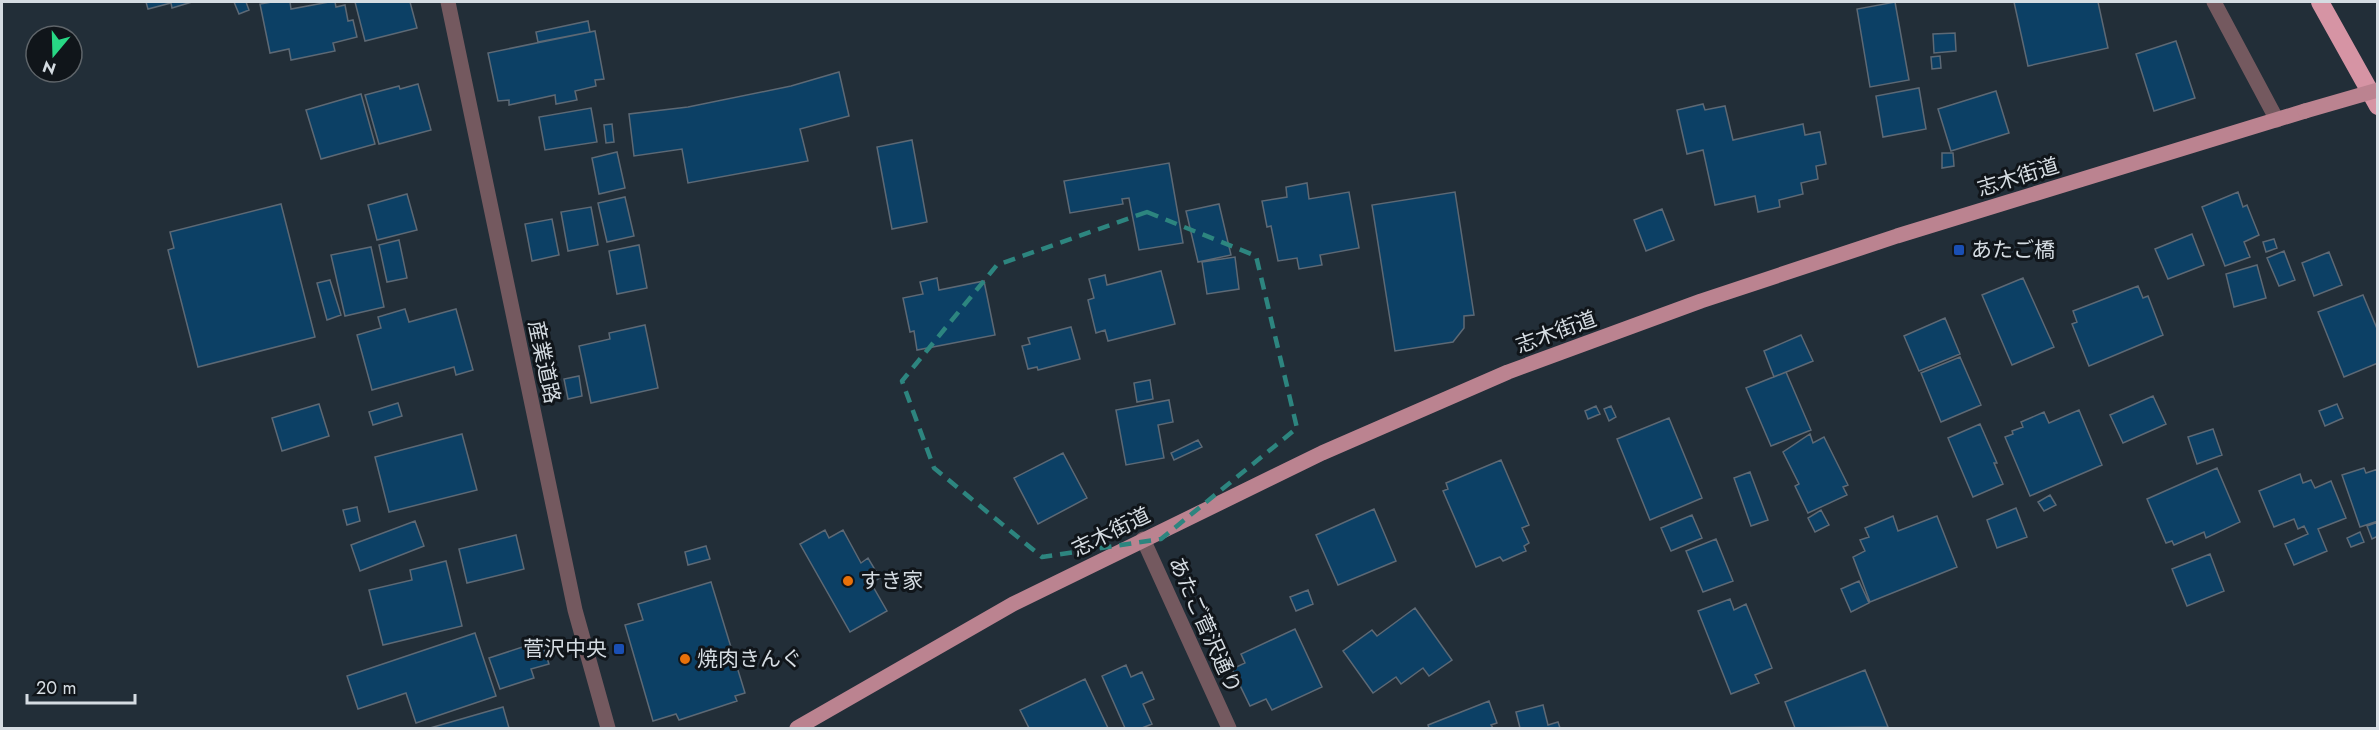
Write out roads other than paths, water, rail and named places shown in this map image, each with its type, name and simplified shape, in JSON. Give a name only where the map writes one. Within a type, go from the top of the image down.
[{"type":"highway","points":[[2320,2],[2378,106]]},
{"type":"main road","name":"志木街道","points":[[797,729],[1013,604],[1322,453],[1497,377],[1690,304],[1896,236],[2378,90]]},
{"type":"street","name":"産業道路","points":[[448,2],[575,610],[608,729]]},
{"type":"street","points":[[2214,2],[2277,120]]},
{"type":"street","name":"あたご菅沢通り","points":[[1143,539],[1229,729]]},
{"type":"place","name":"あたご橋","points":[[1959,250]]},
{"type":"place","name":"すき家","points":[[848,581]]},
{"type":"place","name":"菅沢中央","points":[[619,649]]},
{"type":"place","name":"焼肉きんぐ","points":[[685,659]]}]
